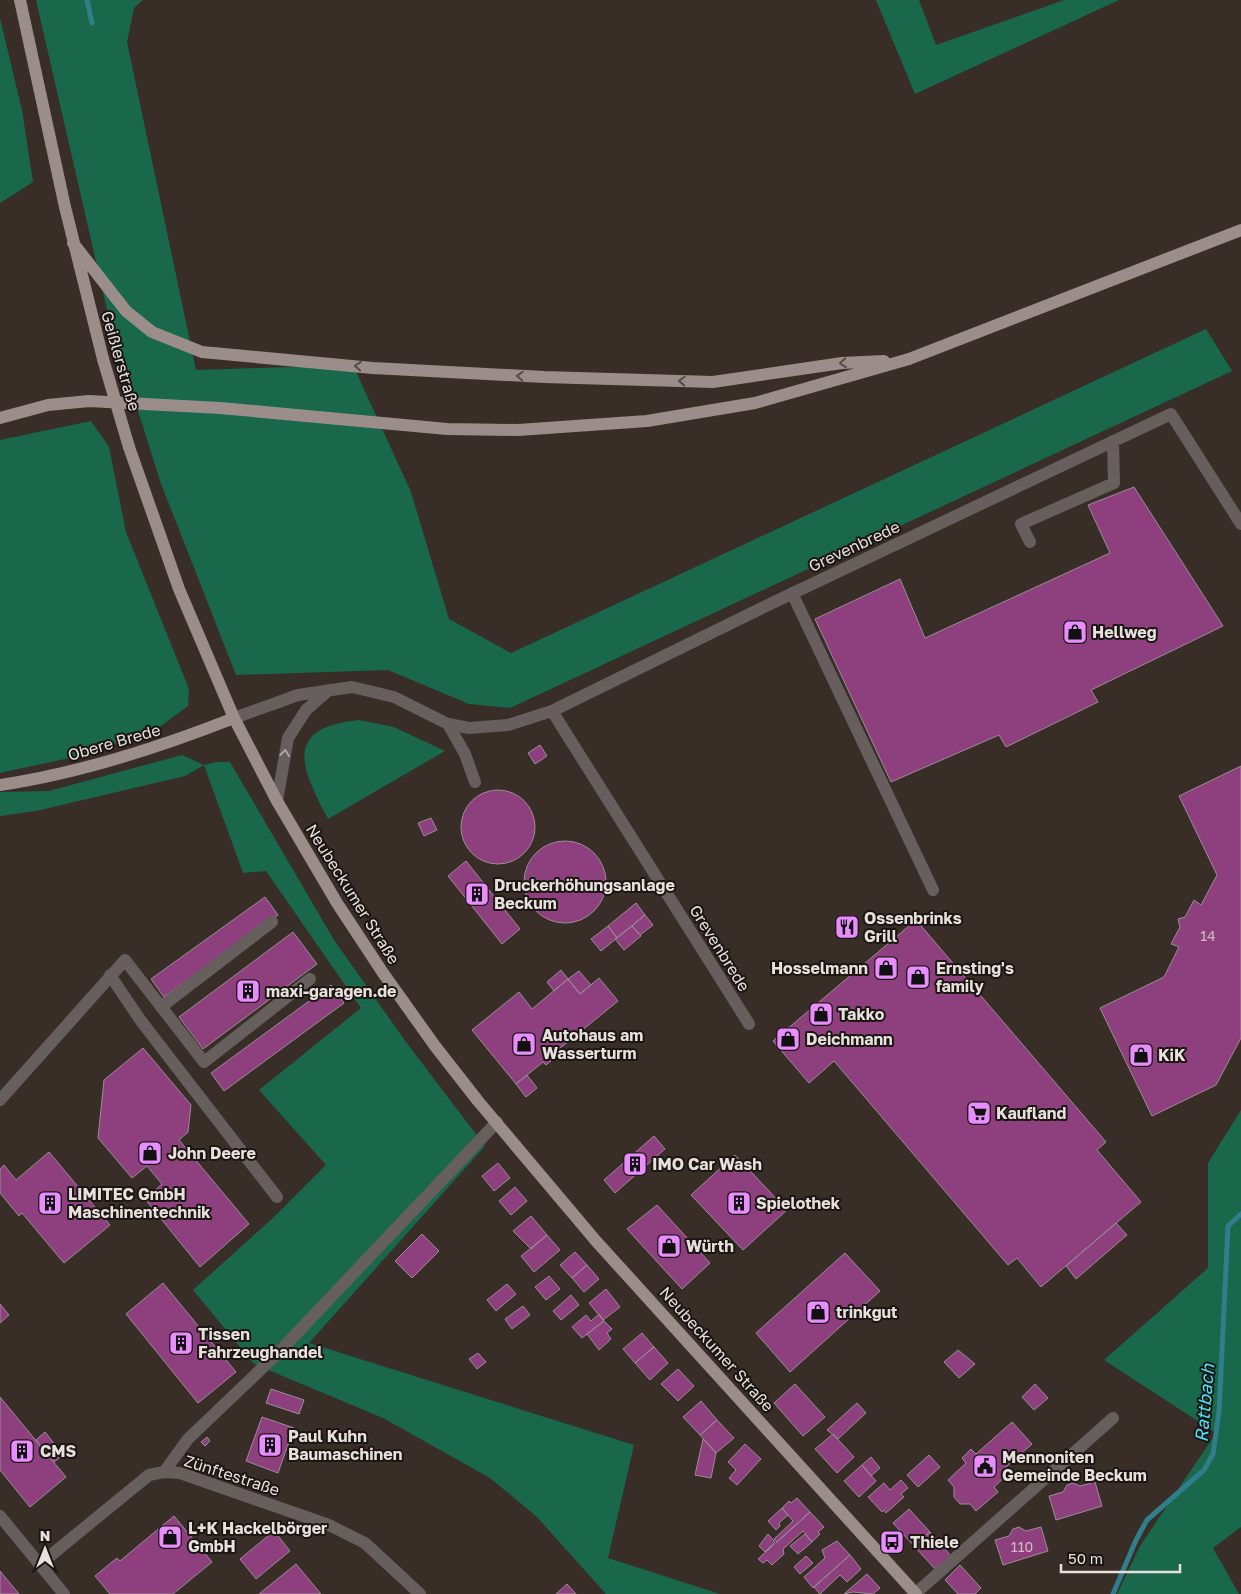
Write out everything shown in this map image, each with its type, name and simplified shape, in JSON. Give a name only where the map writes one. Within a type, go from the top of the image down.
[{"type":"main road","name":"Geißlerstraße","points":[[20,0],[74,243],[103,358],[130,447],[179,589],[234,718]]},
{"type":"main road","points":[[0,418],[48,405],[89,401],[220,408],[447,428],[518,430],[647,421],[754,403],[909,359],[1241,230]]},
{"type":"main road","points":[[74,243],[126,311],[152,332],[202,352],[372,368],[544,377],[713,382],[842,363],[909,359]]},
{"type":"main road","name":"Obere Brede","points":[[0,785],[50,778],[110,761],[178,740],[234,718]]},
{"type":"main road","name":"Neubeckumer Straße","points":[[234,718],[277,800],[337,903],[383,973],[435,1046],[596,1241],[916,1594]]},
{"type":"street","name":"Grevenbrede","points":[[234,718],[298,695],[352,687],[394,697],[448,724],[469,728],[508,725],[552,711],[792,593],[1171,414],[1241,524]]},
{"type":"street","points":[[1030,542],[1021,524],[1114,483],[1113,441]]},
{"type":"street","points":[[792,593],[933,890]]},
{"type":"street","points":[[277,800],[288,738],[306,710],[329,690]]},
{"type":"street","name":"Grevenbrede","points":[[552,711],[749,1024]]},
{"type":"street","points":[[448,724],[465,754],[475,782]]},
{"type":"street","points":[[161,1007],[272,922]]},
{"type":"street","points":[[0,1100],[125,960],[204,1062],[310,979]]},
{"type":"street","points":[[110,975],[141,1021],[277,1197]]},
{"type":"street","points":[[164,1472],[188,1439],[278,1353],[497,1122]]},
{"type":"street","points":[[916,1594],[1113,1418]]},
{"type":"street","name":"Zünftestraße","points":[[40,1565],[149,1475],[164,1472],[180,1473],[329,1525],[365,1543],[420,1594]]},
{"type":"street","points":[[0,1516],[64,1594]]},
{"type":"green space","points":[[36,0],[143,0],[134,8],[127,42],[196,370],[353,365],[411,492],[449,619],[511,653],[1206,329],[1232,371],[510,708],[469,704],[388,670],[236,675],[160,481],[109,318]]},
{"type":"green space","points":[[876,0],[919,0],[936,45],[1064,0],[1119,0],[915,94]]},
{"type":"green space","points":[[0,18],[22,110],[33,182],[0,203]]},
{"type":"green space","points":[[91,421],[109,447],[126,532],[189,689],[188,706],[161,726],[88,754],[0,773],[0,440]]},
{"type":"green space","points":[[359,720],[394,727],[445,751],[328,819],[311,784],[304,754],[308,742],[318,732],[334,724]]},
{"type":"green space","points":[[182,755],[204,765],[185,776],[36,811],[0,816],[0,792],[49,791]]},
{"type":"green space","points":[[216,762],[230,762],[334,940],[406,1042],[485,1146],[309,1343],[634,1445],[608,1558],[720,1594],[606,1594],[536,1516],[490,1478],[383,1418],[254,1364],[193,1290],[273,1218],[326,1165],[259,1090],[361,1008],[266,871],[243,873],[204,765]]},
{"type":"green space","points":[[1241,1110],[1241,1527],[1213,1548],[1239,1594],[1117,1594],[1140,1546],[1216,1433],[1104,1360],[1208,1268],[1208,1163]]},
{"type":"building","name":"Hellweg","points":[[1134,487],[1223,626],[1091,690],[1098,702],[1006,747],[999,735],[891,782],[815,619],[900,579],[925,638],[1110,553],[1088,505]]},
{"type":"building","points":[[540,745],[547,756],[535,764],[528,753]]},
{"type":"building","points":[[1241,766],[1241,1038],[1216,1085],[1152,1116],[1100,1008],[1164,977],[1179,947],[1171,944],[1180,927],[1178,919],[1185,917],[1194,900],[1201,905],[1217,875],[1179,796]]},
{"type":"building","points":[[491,790],[505,790],[519,796],[529,806],[535,820],[533,841],[519,858],[505,864],[491,864],[477,858],[467,848],[461,834],[461,820],[467,806],[477,796]]},
{"type":"building","points":[[431,818],[437,830],[424,836],[418,823]]},
{"type":"building","points":[[565,841],[581,844],[594,853],[603,866],[606,882],[603,898],[594,911],[581,920],[565,923],[549,920],[536,911],[527,898],[524,882],[527,866],[536,853],[549,844]]},
{"type":"building","name":"Druckerhöhungsanlage Beckum","points":[[466,861],[520,929],[502,944],[448,876]]},
{"type":"building","points":[[265,897],[278,915],[164,997],[151,979]]},
{"type":"building","points":[[636,903],[645,915],[617,938],[608,926]]},
{"type":"building","points":[[645,915],[653,925],[640,935],[632,926]]},
{"type":"building","name":"Ossenbrinks Grill","points":[[848,917],[857,927],[846,937],[837,928]]},
{"type":"building","name":"Kaufland","points":[[916,920],[1106,1142],[1097,1150],[1141,1202],[1041,1287],[1017,1258],[1008,1265],[834,1061],[809,1083],[773,1041]]},
{"type":"building","points":[[608,926],[617,938],[601,951],[591,939]]},
{"type":"building","points":[[632,926],[641,936],[624,950],[615,939]]},
{"type":"building","name":"maxi-garagen.de","points":[[293,932],[317,964],[203,1049],[179,1017]]},
{"type":"building","points":[[561,970],[568,979],[554,991],[547,982]]},
{"type":"building","points":[[579,971],[591,985],[580,994],[568,979]]},
{"type":"building","name":"Autohaus am Wasserturm","points":[[599,978],[618,1001],[548,1058],[551,1061],[546,1065],[543,1062],[516,1084],[472,1030],[519,992],[532,1009],[568,979],[580,994]]},
{"type":"building","points":[[331,985],[344,1003],[224,1091],[211,1073]]},
{"type":"building","name":"John Deere","points":[[143,1048],[191,1105],[188,1132],[179,1140],[249,1224],[200,1267],[145,1199],[162,1184],[147,1166],[132,1178],[98,1138],[104,1080]]},
{"type":"building","points":[[527,1075],[537,1088],[526,1097],[516,1084]]},
{"type":"building","name":"IMO Car Wash","points":[[654,1136],[665,1149],[615,1193],[604,1180]]},
{"type":"building","name":"LIMITEC GmbH Maschinentechnik","points":[[49,1152],[110,1225],[64,1263],[22,1213],[19,1216],[0,1193],[0,1169],[4,1165],[16,1180]]},
{"type":"building","name":"Spielothek","points":[[735,1155],[787,1210],[743,1250],[691,1195]]},
{"type":"building","points":[[498,1163],[510,1178],[494,1191],[482,1176]]},
{"type":"building","points":[[515,1187],[527,1201],[511,1215],[499,1201]]},
{"type":"building","name":"Würth","points":[[657,1205],[710,1263],[682,1289],[627,1229]]},
{"type":"building","points":[[531,1216],[547,1235],[531,1249],[513,1231]]},
{"type":"building","points":[[1116,1223],[1127,1235],[1076,1279],[1066,1266]]},
{"type":"building","points":[[422,1234],[439,1251],[412,1278],[395,1261]]},
{"type":"building","points":[[547,1235],[560,1250],[534,1272],[521,1256]]},
{"type":"building","points":[[575,1252],[587,1265],[572,1278],[560,1265]]},
{"type":"building","name":"trinkgut","points":[[845,1253],[880,1291],[790,1372],[756,1333]]},
{"type":"building","points":[[587,1265],[599,1279],[584,1292],[572,1278]]},
{"type":"building","points":[[549,1276],[560,1289],[546,1300],[535,1287]]},
{"type":"building","name":"Tissen Fahrzeughandel","points":[[163,1283],[236,1372],[198,1403],[126,1314]]},
{"type":"building","points":[[507,1284],[516,1294],[496,1311],[487,1300]]},
{"type":"building","points":[[606,1289],[620,1307],[603,1320],[589,1303]]},
{"type":"building","points":[[571,1295],[579,1305],[561,1320],[553,1311]]},
{"type":"building","points":[[0,1304],[9,1315],[0,1323]]},
{"type":"building","points":[[523,1306],[530,1315],[512,1329],[505,1319]]},
{"type":"building","points":[[599,1314],[604,1321],[582,1338],[572,1327],[586,1315],[591,1321]]},
{"type":"building","points":[[604,1321],[612,1329],[607,1333],[611,1339],[599,1350],[587,1334]]},
{"type":"building","points":[[642,1333],[654,1347],[635,1363],[623,1349]]},
{"type":"building","points":[[654,1347],[668,1363],[650,1380],[635,1363]]},
{"type":"building","points":[[958,1350],[975,1364],[959,1378],[944,1362]]},
{"type":"building","points":[[478,1353],[486,1362],[477,1369],[469,1359]]},
{"type":"building","points":[[678,1369],[694,1386],[678,1401],[661,1384]]},
{"type":"building","points":[[795,1384],[825,1417],[803,1436],[774,1403]]},
{"type":"building","points":[[1035,1384],[1048,1398],[1034,1410],[1022,1397]]},
{"type":"building","points":[[271,1389],[304,1400],[299,1414],[266,1403]]},
{"type":"building","name":"CMS","points":[[0,1397],[66,1477],[30,1507],[0,1470]]},
{"type":"building","points":[[701,1401],[717,1420],[700,1435],[683,1417]]},
{"type":"building","points":[[857,1403],[866,1413],[838,1439],[827,1430]]},
{"type":"building","name":"Paul Kuhn Baumaschinen","points":[[262,1417],[294,1428],[278,1473],[246,1461]]},
{"type":"building","points":[[717,1420],[734,1438],[716,1453],[700,1435]]},
{"type":"building","name":"Mennoniten Gemeinde Beckum","points":[[1012,1422],[1032,1444],[1004,1469],[1008,1474],[994,1487],[998,1492],[976,1511],[970,1504],[960,1504],[954,1497],[954,1487],[948,1480],[966,1463],[962,1458],[971,1449],[976,1454]]},
{"type":"building","points":[[45,1432],[63,1455],[54,1462],[36,1440]]},
{"type":"building","points":[[833,1434],[854,1457],[837,1473],[815,1449]]},
{"type":"building","points":[[207,1437],[210,1441],[205,1446],[201,1442]]},
{"type":"building","points":[[703,1439],[716,1453],[711,1478],[695,1475]]},
{"type":"building","points":[[745,1444],[761,1459],[737,1485],[729,1478],[736,1470],[728,1462]]},
{"type":"building","points":[[929,1455],[940,1467],[918,1487],[907,1475]]},
{"type":"building","points":[[871,1457],[880,1468],[871,1476],[862,1465]]},
{"type":"building","points":[[862,1465],[876,1481],[859,1497],[844,1481]]},
{"type":"building","points":[[901,1480],[908,1488],[901,1494],[904,1497],[886,1513],[884,1510],[882,1512],[868,1497],[884,1483],[890,1490]]},
{"type":"building","points":[[1095,1482],[1102,1506],[1056,1520],[1049,1496],[1063,1492],[1067,1485],[1073,1483],[1080,1486]]},
{"type":"building","points":[[797,1498],[810,1512],[777,1542],[774,1539],[793,1521],[782,1508],[789,1501],[791,1503]]},
{"type":"building","points":[[782,1508],[788,1515],[779,1523],[780,1526],[776,1530],[768,1521]]},
{"type":"building","points":[[909,1509],[930,1532],[914,1546],[893,1523]]},
{"type":"building","points":[[810,1512],[824,1527],[818,1532],[820,1534],[812,1542],[803,1531],[783,1549],[784,1554],[772,1565],[767,1560],[763,1563],[758,1559]]},
{"type":"building","name":"L+K Hackelbörger GmbH","points":[[174,1516],[212,1562],[173,1594],[110,1594],[95,1576],[117,1558],[120,1561]]},
{"type":"building","points":[[1019,1527],[1026,1531],[1041,1527],[1048,1551],[1003,1565],[995,1540],[1009,1536],[1013,1529]]},
{"type":"building","points":[[274,1531],[290,1551],[256,1579],[240,1559]]},
{"type":"building","points":[[930,1532],[951,1556],[935,1569],[914,1546]]},
{"type":"building","points":[[768,1534],[775,1542],[765,1552],[759,1546]]},
{"type":"building","points":[[805,1534],[812,1542],[798,1554],[790,1546]]},
{"type":"building","points":[[837,1541],[850,1555],[813,1588],[804,1577],[825,1558],[822,1550]]},
{"type":"building","points":[[850,1555],[861,1569],[847,1582],[840,1575],[820,1594],[814,1587]]},
{"type":"building","points":[[806,1556],[813,1563],[800,1574],[794,1567]]},
{"type":"building","points":[[296,1564],[321,1594],[259,1594]]},
{"type":"building","points":[[960,1565],[981,1588],[975,1594],[958,1594],[945,1580]]},
{"type":"building","points":[[0,1571],[19,1594],[0,1594]]},
{"type":"building","points":[[867,1574],[880,1588],[873,1594],[853,1592],[844,1594]]},
{"type":"building","points":[[567,1584],[576,1594],[556,1594]]},
{"type":"waterway","points":[[87,0],[92,23]]},
{"type":"waterway","name":"Rattbach","points":[[1113,1594],[1136,1540],[1147,1520],[1204,1470],[1213,1454],[1219,1412],[1228,1226],[1241,1214]]},
{"type":"place","name":"Hellweg","points":[[1075,632]]},
{"type":"place","name":"Druckerhöhungsanlage Beckum","points":[[477,894]]},
{"type":"place","name":"Ossenbrinks Grill","points":[[847,927]]},
{"type":"place","name":"Hosselmann","points":[[886,968]]},
{"type":"place","name":"Ernsting's family","points":[[918,977]]},
{"type":"place","name":"maxi-garagen.de","points":[[248,991]]},
{"type":"place","name":"Takko","points":[[821,1014]]},
{"type":"place","name":"Deichmann","points":[[788,1039]]},
{"type":"place","name":"Autohaus am Wasserturm","points":[[524,1044]]},
{"type":"place","name":"KiK","points":[[1141,1055]]},
{"type":"place","name":"Kaufland","points":[[979,1113]]},
{"type":"place","name":"John Deere","points":[[150,1153]]},
{"type":"place","name":"IMO Car Wash","points":[[635,1164]]},
{"type":"place","name":"LIMITEC GmbH Maschinentechnik","points":[[50,1203]]},
{"type":"place","name":"Spielothek","points":[[739,1203]]},
{"type":"place","name":"Würth","points":[[669,1246]]},
{"type":"place","name":"trinkgut","points":[[818,1312]]},
{"type":"place","name":"Tissen Fahrzeughandel","points":[[181,1343]]},
{"type":"place","name":"Paul Kuhn Baumaschinen","points":[[270,1445]]},
{"type":"place","name":"CMS","points":[[22,1451]]},
{"type":"place","name":"Mennoniten Gemeinde Beckum","points":[[985,1466]]},
{"type":"place","name":"L+K Hackelbörger GmbH","points":[[170,1537]]},
{"type":"place","name":"Thiele","points":[[892,1542]]}]
